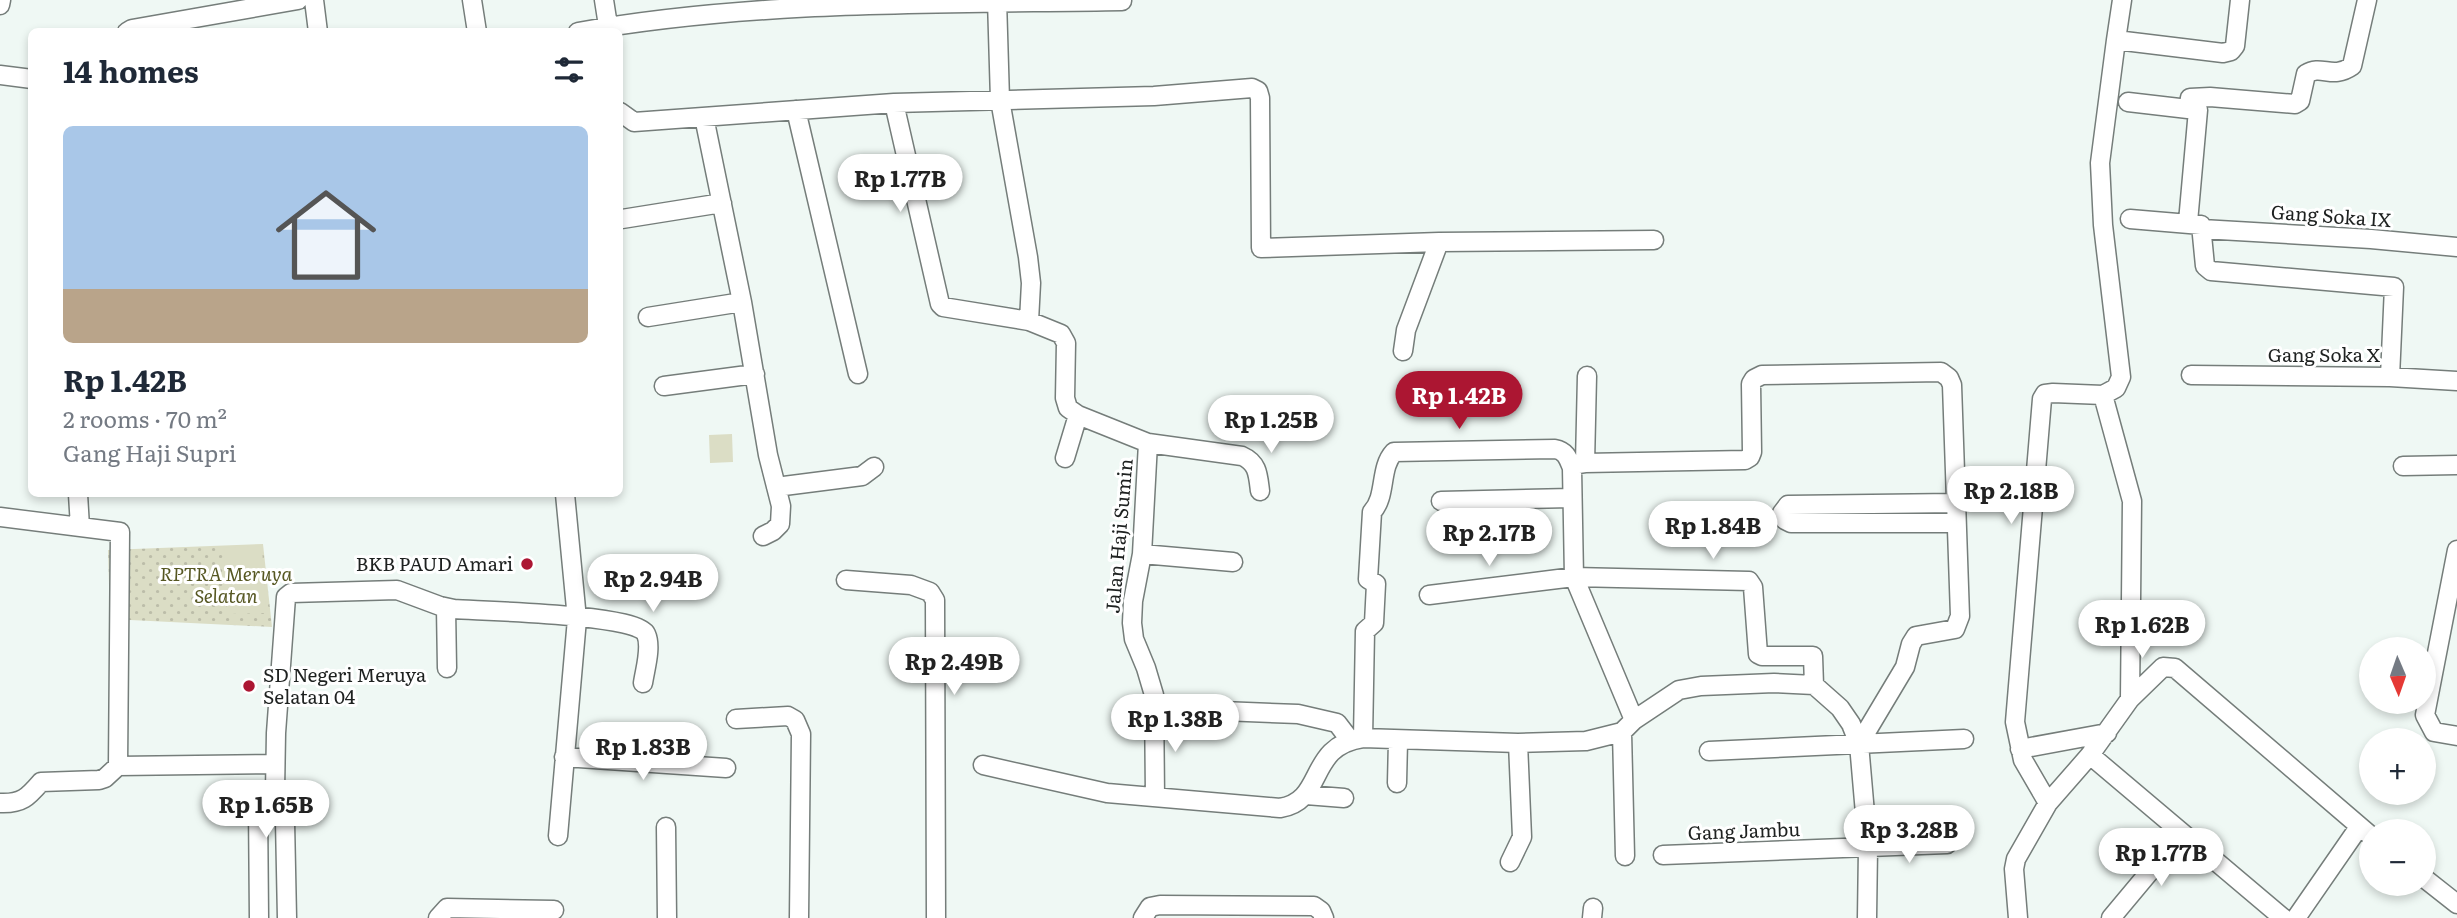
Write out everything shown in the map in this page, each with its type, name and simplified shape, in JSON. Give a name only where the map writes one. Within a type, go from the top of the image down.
[{"type":"street","points":[[0,5],[1,0]]},
{"type":"street","points":[[146,28],[218,23],[298,0]]},
{"type":"street","points":[[314,0],[318,28]]},
{"type":"street","points":[[472,0],[476,28]]},
{"type":"street","points":[[604,0],[609,28]]},
{"type":"street","points":[[2048,803],[2032,778],[2020,749],[2015,722],[2042,399],[2045,394],[2053,393],[2103,395],[2116,388],[2121,377],[2103,225],[2101,163],[2122,0]]},
{"type":"street","points":[[2116,40],[2227,53],[2235,46],[2240,0]]},
{"type":"street","points":[[2188,109],[2190,99],[2198,98],[2295,104],[2300,101],[2306,74],[2311,71],[2342,73],[2351,66],[2367,0]]},
{"type":"street","points":[[613,28],[701,8],[792,4],[1122,1]]},
{"type":"street","points":[[997,2],[1000,100],[1028,257],[1031,283],[1029,321]]},
{"type":"street","points":[[0,75],[28,78]]},
{"type":"street","points":[[623,114],[634,122],[894,103],[1154,96],[1252,88],[1258,91],[1260,98],[1261,248],[1439,242],[1654,240]]},
{"type":"street","points":[[2128,102],[2198,110],[2195,226],[2205,265],[2211,271],[2394,287],[2390,377]]},
{"type":"street","points":[[894,103],[940,304],[943,307],[1029,321],[1061,334],[1066,343],[1065,398],[1068,408],[1078,415],[1148,443],[1242,456],[1254,463],[1260,491]]},
{"type":"street","points":[[796,110],[858,374]]},
{"type":"street","points":[[704,117],[782,517],[776,529],[763,536]]},
{"type":"street","points":[[623,219],[722,204]]},
{"type":"street","name":"Gang Soka IX","points":[[2130,219],[2457,247]]},
{"type":"street","points":[[1403,351],[1406,330],[1439,242]]},
{"type":"street","points":[[648,317],[742,302]]},
{"type":"street","points":[[1356,739],[1365,631],[1374,623],[1376,584],[1368,579],[1372,512],[1378,504],[1388,458],[1394,452],[1555,449],[1562,450],[1578,466],[1745,460],[1752,452],[1751,384],[1762,375],[1941,372],[1949,378],[1952,385],[1959,622],[1955,629],[1916,636],[1905,667],[1859,744]]},
{"type":"street","points":[[664,386],[755,374]]},
{"type":"street","name":"Gang Soka X","points":[[2191,375],[2390,377],[2457,381]]},
{"type":"street","points":[[1587,376],[1578,466],[1570,498],[1574,577],[1628,726],[1625,856]]},
{"type":"street","points":[[2103,395],[2132,501],[2130,699]]},
{"type":"street","points":[[1065,458],[1078,415]]},
{"type":"street","name":"Jalan Haji Sumin","points":[[1148,443],[1142,554],[1133,601],[1132,623],[1134,639],[1154,695],[1155,797]]},
{"type":"street","points":[[2403,466],[2457,465]]},
{"type":"street","points":[[776,487],[862,476],[874,467]]},
{"type":"street","points":[[78,497],[80,527]]},
{"type":"street","points":[[558,835],[577,616],[565,497]]},
{"type":"street","points":[[1441,501],[1570,498]]},
{"type":"street","points":[[1955,503],[1788,505],[1782,513],[1784,520],[1791,523],[1955,523]]},
{"type":"street","points":[[0,517],[120,532],[118,766]]},
{"type":"street","points":[[2457,551],[2425,715],[2434,732],[2457,736]]},
{"type":"street","points":[[1142,554],[1233,562]]},
{"type":"street","points":[[1429,595],[1574,577],[1749,581],[1753,587],[1758,654],[1813,656],[1814,685]]},
{"type":"street","points":[[846,580],[911,585],[930,592],[935,600],[936,918]]},
{"type":"street","points":[[287,918],[285,821],[283,803],[275,792],[275,764],[286,597],[291,593],[397,590],[446,608],[577,616],[640,628],[646,634],[647,643],[643,683]]},
{"type":"street","points":[[446,608],[447,668]]},
{"type":"street","points":[[2018,918],[2014,869],[2016,859],[2048,803],[2090,755],[2130,699],[2160,669],[2167,666],[2175,668],[2359,831]]},
{"type":"street","points":[[983,765],[1107,793],[1280,808],[1301,801],[1329,754],[1337,746],[1356,739],[1518,743],[1586,741],[1628,726],[1679,691],[1700,686],[1814,685],[1840,708],[1851,724],[1859,744],[1868,848],[1867,918]]},
{"type":"street","points":[[1155,711],[1298,713],[1337,723],[1356,739]]},
{"type":"street","points":[[736,719],[788,716],[799,726],[799,918]]},
{"type":"street","points":[[2020,749],[2107,733]]},
{"type":"street","points":[[1710,751],[1964,739]]},
{"type":"street","points":[[1397,783],[1398,741]]},
{"type":"street","points":[[1510,862],[1522,837],[1518,743]]},
{"type":"street","points":[[2090,755],[2283,918]]},
{"type":"street","points":[[564,757],[726,768]]},
{"type":"street","points":[[0,803],[17,802],[30,796],[41,782],[99,780],[118,766],[275,764]]},
{"type":"street","points":[[259,918],[258,805],[275,792]]},
{"type":"street","points":[[1306,795],[1344,798]]},
{"type":"street","points":[[666,827],[667,918]]},
{"type":"street","points":[[2111,918],[2182,834]]},
{"type":"street","points":[[2296,918],[2359,836]]},
{"type":"street","name":"Gang Jambu","points":[[1663,855],[1947,844]]},
{"type":"street","points":[[2436,887],[2457,904]]},
{"type":"street","points":[[1143,918],[1150,907],[1160,905],[1314,906],[1321,911],[1324,918]]},
{"type":"street","points":[[438,918],[447,908],[554,910]]},
{"type":"green space","points":[[732,434],[733,462],[710,463],[709,435]]},
{"type":"green space","name":"RPTRA Meruya Selatan","points":[[263,544],[272,627],[110,619],[108,550]]},
{"type":"green space","points":[[262,546],[266,613],[227,614],[224,548]]},
{"type":"place","name":"BKB PAUD Amari","points":[[527,564]]},
{"type":"place","name":"SD Negeri Meruya Selatan 04","points":[[249,686]]}]
